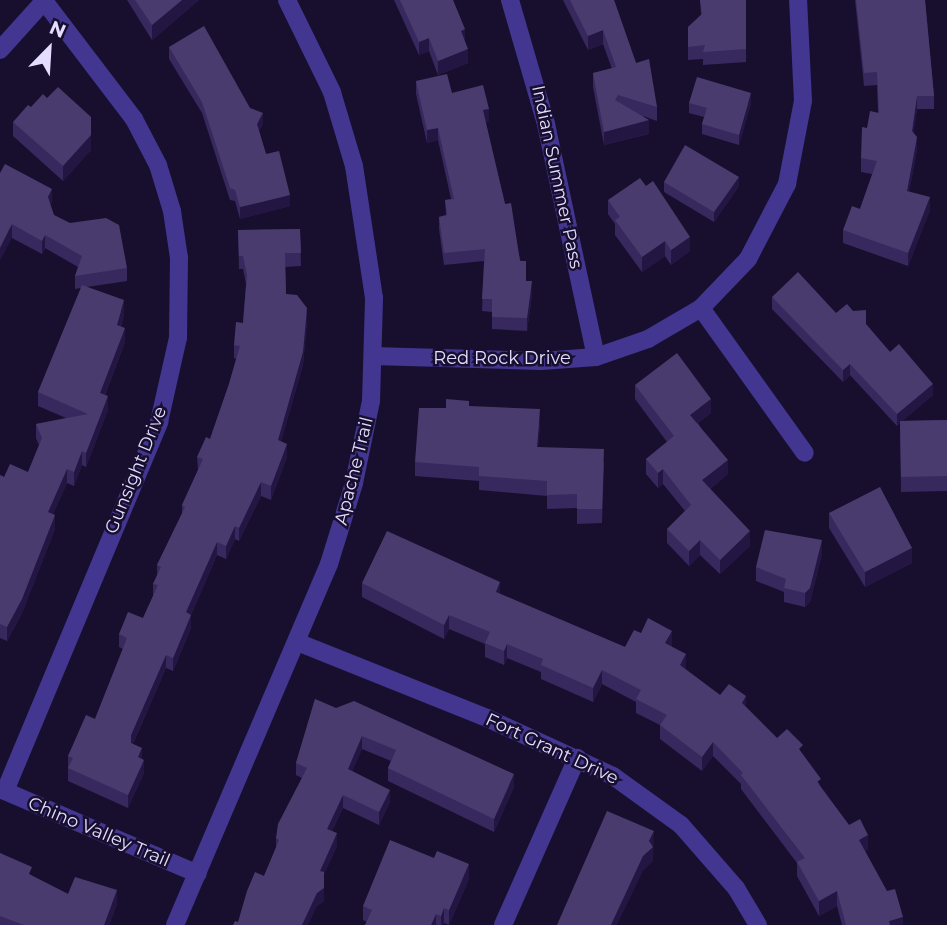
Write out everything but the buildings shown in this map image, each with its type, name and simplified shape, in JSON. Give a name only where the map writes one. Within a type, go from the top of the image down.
[{"type":"street","points":[[0,50],[45,0]]},
{"type":"street","name":"Gunsight Drive","points":[[2,790],[159,422],[178,338],[179,258],[172,211],[158,165],[134,119],[45,0]]},
{"type":"street","name":"Apache Trail","points":[[175,925],[297,642],[354,483],[371,401],[374,298],[354,166],[332,92],[288,0]]},
{"type":"street","name":"Indian Summer Pass","points":[[510,0],[546,124],[596,357]]},
{"type":"street","name":"Red Rock Drive","points":[[373,356],[541,361],[596,357],[648,339],[701,308],[748,259],[787,184],[803,101],[798,0]]},
{"type":"street","points":[[701,308],[805,453]]},
{"type":"street","name":"Fort Grant Drive","points":[[297,642],[613,775],[681,825],[736,888],[758,925]]},
{"type":"street","points":[[503,925],[577,758]]},
{"type":"street","name":"Chino Valley Trail","points":[[2,790],[198,874]]}]
